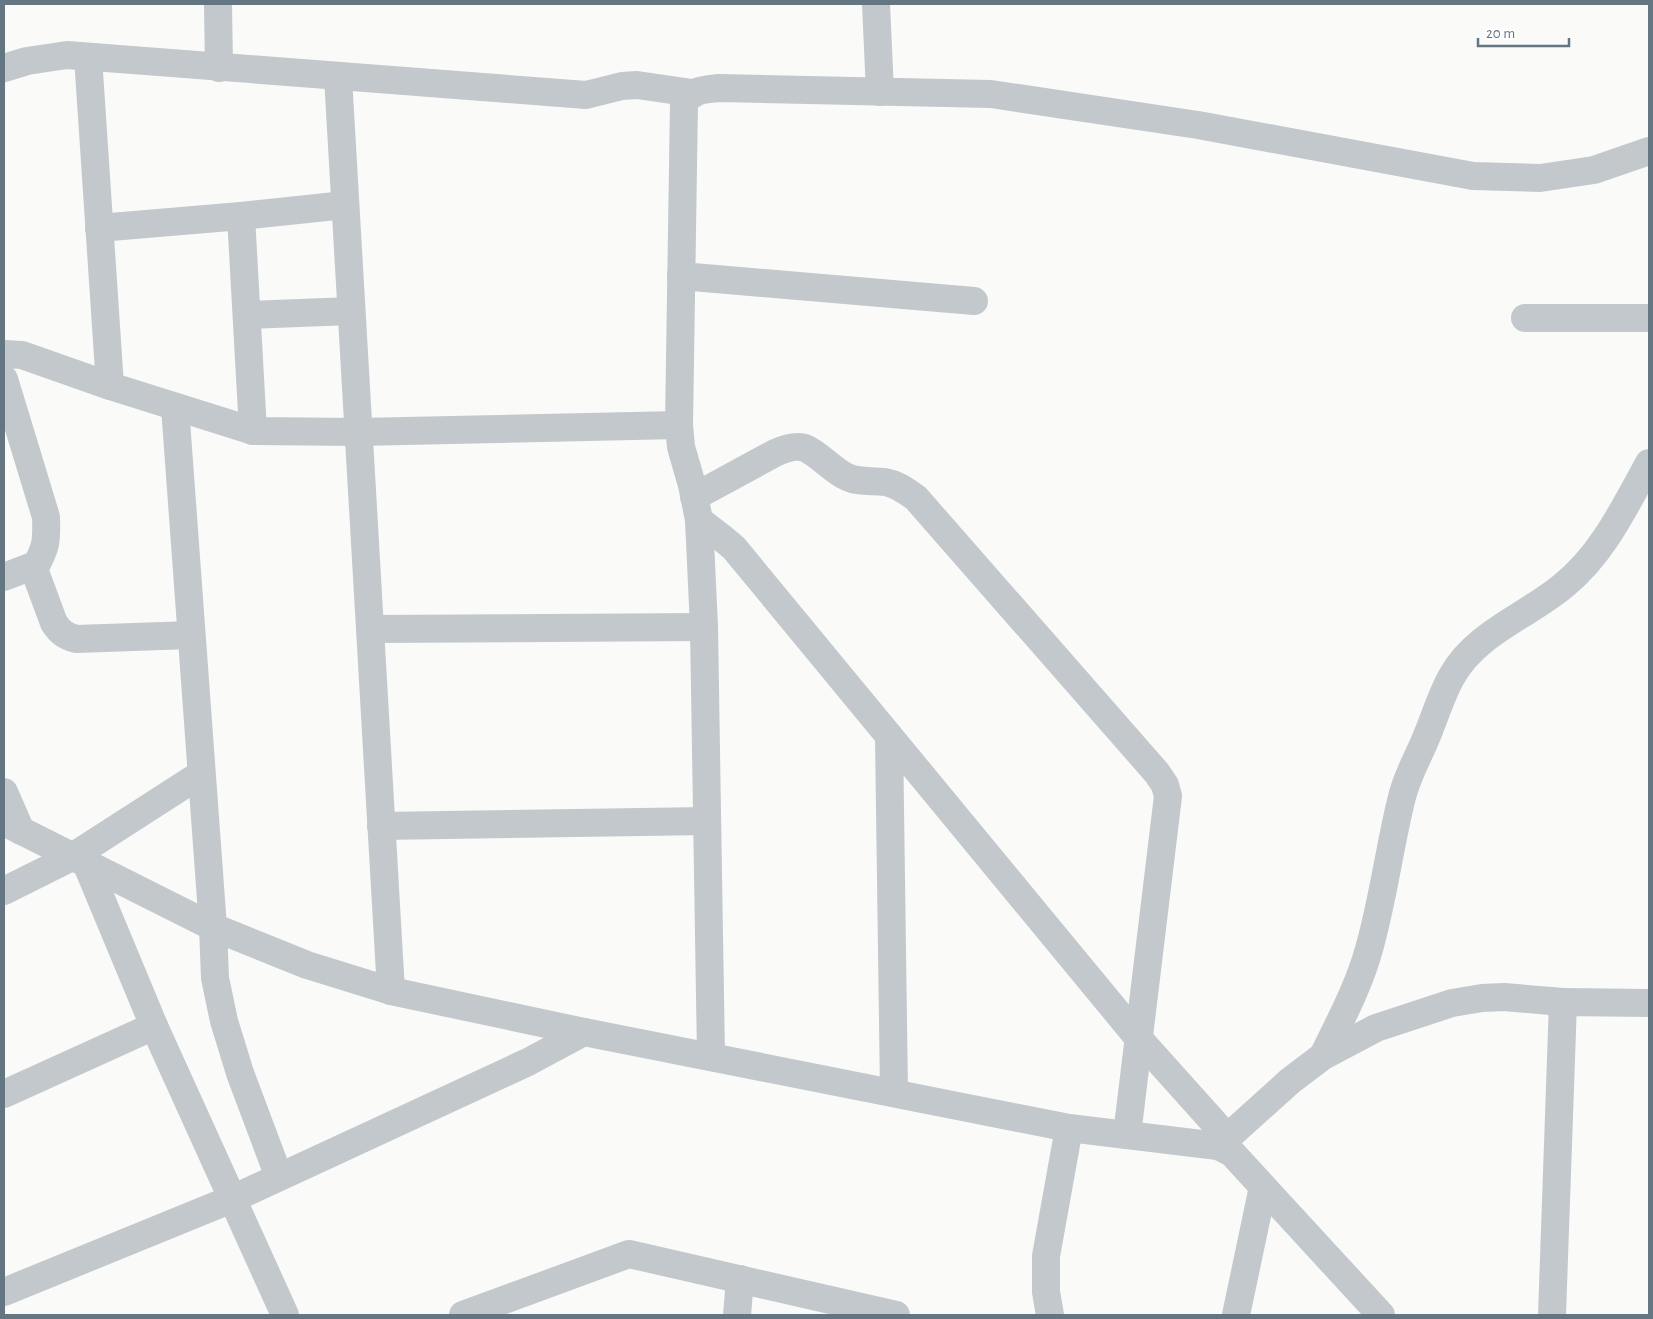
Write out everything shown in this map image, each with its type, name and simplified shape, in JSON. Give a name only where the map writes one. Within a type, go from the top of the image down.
[{"type":"street","points":[[218,4],[219,68]]},
{"type":"street","points":[[876,4],[880,92]]},
{"type":"street","points":[[4,68],[27,60],[67,55],[586,95],[638,84],[692,93],[719,88],[991,94],[1198,125],[1473,176],[1540,178],[1594,170],[1649,151]]},
{"type":"street","points":[[88,57],[110,386]]},
{"type":"street","points":[[338,77],[391,991]]},
{"type":"street","points":[[692,93],[684,102],[679,425],[681,447],[696,509],[704,627],[711,1058]]},
{"type":"street","points":[[99,228],[345,205]]},
{"type":"street","points":[[242,216],[253,431]]},
{"type":"street","points":[[681,276],[974,301]]},
{"type":"street","points":[[247,315],[351,311]]},
{"type":"street","points":[[1525,318],[1649,318]]},
{"type":"street","points":[[4,354],[22,355],[110,386],[253,431],[358,432],[679,425]]},
{"type":"street","points":[[4,379],[46,517],[47,535],[44,550],[34,569],[54,623],[59,630],[66,636],[76,639],[191,635]]},
{"type":"street","points":[[175,406],[215,978],[224,1021],[240,1073],[279,1177]]},
{"type":"street","points":[[696,509],[775,453],[797,447],[806,449],[846,477],[861,481],[886,482],[898,486],[916,498],[1157,773],[1165,785],[1168,796],[1127,1135]]},
{"type":"street","points":[[1323,1056],[1352,996],[1369,950],[1408,776],[1426,740],[1441,699],[1453,674],[1468,654],[1493,634],[1563,587],[1584,567],[1607,536],[1649,463]]},
{"type":"street","points":[[696,509],[721,537],[734,548],[1232,1153],[1382,1315]]},
{"type":"street","points":[[4,577],[30,567],[34,569]]},
{"type":"street","points":[[370,629],[704,627]]},
{"type":"street","points":[[889,736],[894,1093]]},
{"type":"street","points":[[4,892],[79,861],[201,774]]},
{"type":"street","points":[[4,792],[12,827],[213,928],[307,965],[391,991],[711,1058],[1069,1128],[1127,1135],[1222,1141],[1290,1080],[1323,1056],[1376,1028],[1452,1003],[1482,998],[1563,1002],[1649,1003]]},
{"type":"street","points":[[381,826],[707,821]]},
{"type":"street","points":[[79,861],[284,1315]]},
{"type":"street","points":[[1552,1315],[1563,1002]]},
{"type":"street","points":[[4,1094],[154,1026]]},
{"type":"street","points":[[4,1292],[232,1199],[528,1062],[584,1032]]},
{"type":"street","points":[[1050,1315],[1046,1292],[1046,1256],[1069,1128]]},
{"type":"street","points":[[1236,1315],[1263,1187]]},
{"type":"street","points":[[463,1315],[506,1307],[629,1254],[896,1315]]},
{"type":"street","points":[[737,1315],[740,1279]]}]
